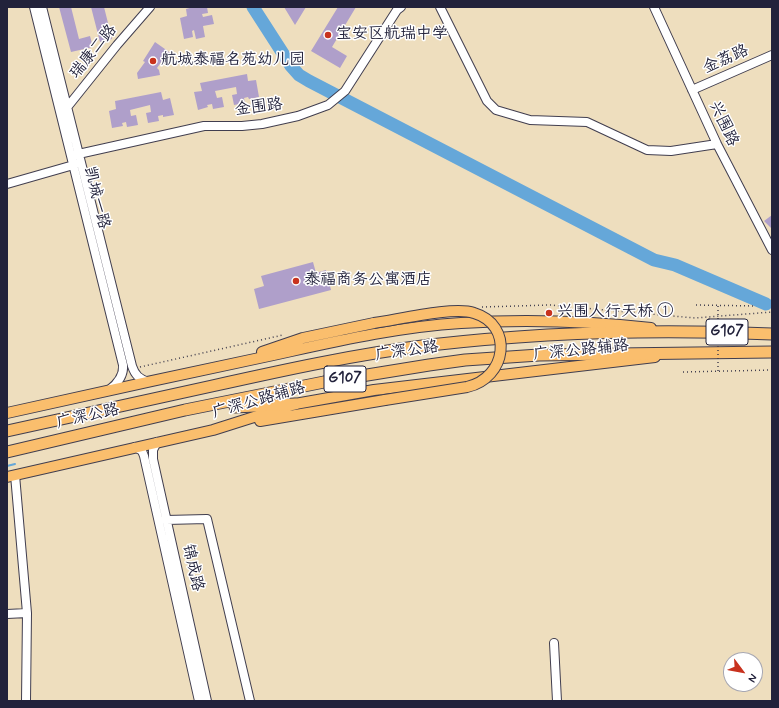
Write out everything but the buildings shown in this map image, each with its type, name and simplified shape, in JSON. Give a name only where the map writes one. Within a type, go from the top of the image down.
[{"type":"highway","name":"广深公路","points":[[7,431],[326,362],[431,345],[541,336],[681,331],[772,334]]},
{"type":"highway","name":"广深公路","points":[[7,452],[185,410],[384,372],[465,360],[539,355],[772,352]]},
{"type":"highway","points":[[185,410],[295,404]]},
{"type":"main road","points":[[213,430],[307,412],[467,387],[479,383],[490,375],[500,358],[501,345],[497,332],[489,321],[478,314],[466,311],[374,323],[303,338],[226,365]]},
{"type":"main road","name":"广深公路辅路","points":[[7,413],[226,365],[417,327],[517,320],[585,321],[681,331]]},
{"type":"main road","name":"广深公路辅路","points":[[11,476],[213,430],[295,404],[374,390],[689,353]]},
{"type":"street","name":"凯城一路","points":[[34,7],[61,116],[75,155]]},
{"type":"street","name":"凯城一路","points":[[42,7],[67,107],[75,155],[123,365],[120,379],[107,391]]},
{"type":"street","name":"瑞康二路","points":[[61,116],[117,45],[150,7]]},
{"type":"street","name":"金围路","points":[[75,155],[204,126],[242,126],[262,124],[298,116],[328,105],[342,94],[348,86],[397,10],[401,7]]},
{"type":"street","points":[[440,7],[486,101],[496,110],[530,120],[587,122],[647,150],[671,151],[717,144]]},
{"type":"street","name":"兴围路","points":[[654,7],[717,144],[772,250]]},
{"type":"street","name":"金荔路","points":[[692,90],[772,55]]},
{"type":"street","name":"凯城一路","points":[[77,164],[132,366],[136,375],[148,382]]},
{"type":"street","points":[[7,184],[77,164]]},
{"type":"street","name":"锦成路","points":[[158,442],[153,450],[153,459],[207,701]]},
{"type":"street","name":"锦成路","points":[[135,447],[142,451],[144,456],[199,701]]},
{"type":"street","points":[[11,476],[27,613],[26,701]]},
{"type":"street","points":[[166,520],[207,519],[250,701]]},
{"type":"street","points":[[7,614],[27,613]]},
{"type":"street","points":[[554,643],[557,701]]},
{"type":"path","points":[[696,305],[756,306]]},
{"type":"path","points":[[718,306],[718,372]]},
{"type":"path","points":[[682,372],[772,370]]},
{"type":"waterway","points":[[253,7],[291,66],[299,75],[309,81],[654,260],[675,265],[766,304]]},
{"type":"waterway","points":[[7,466],[15,464]]},
{"type":"place","name":"宝安区航瑞中学","points":[[328,35]]},
{"type":"place","name":"航城泰福名苑幼儿园","points":[[153,61]]},
{"type":"place","name":"泰福商务公寓酒店","points":[[296,281]]},
{"type":"place","name":"兴围人行天桥 ①","points":[[549,313]]}]
